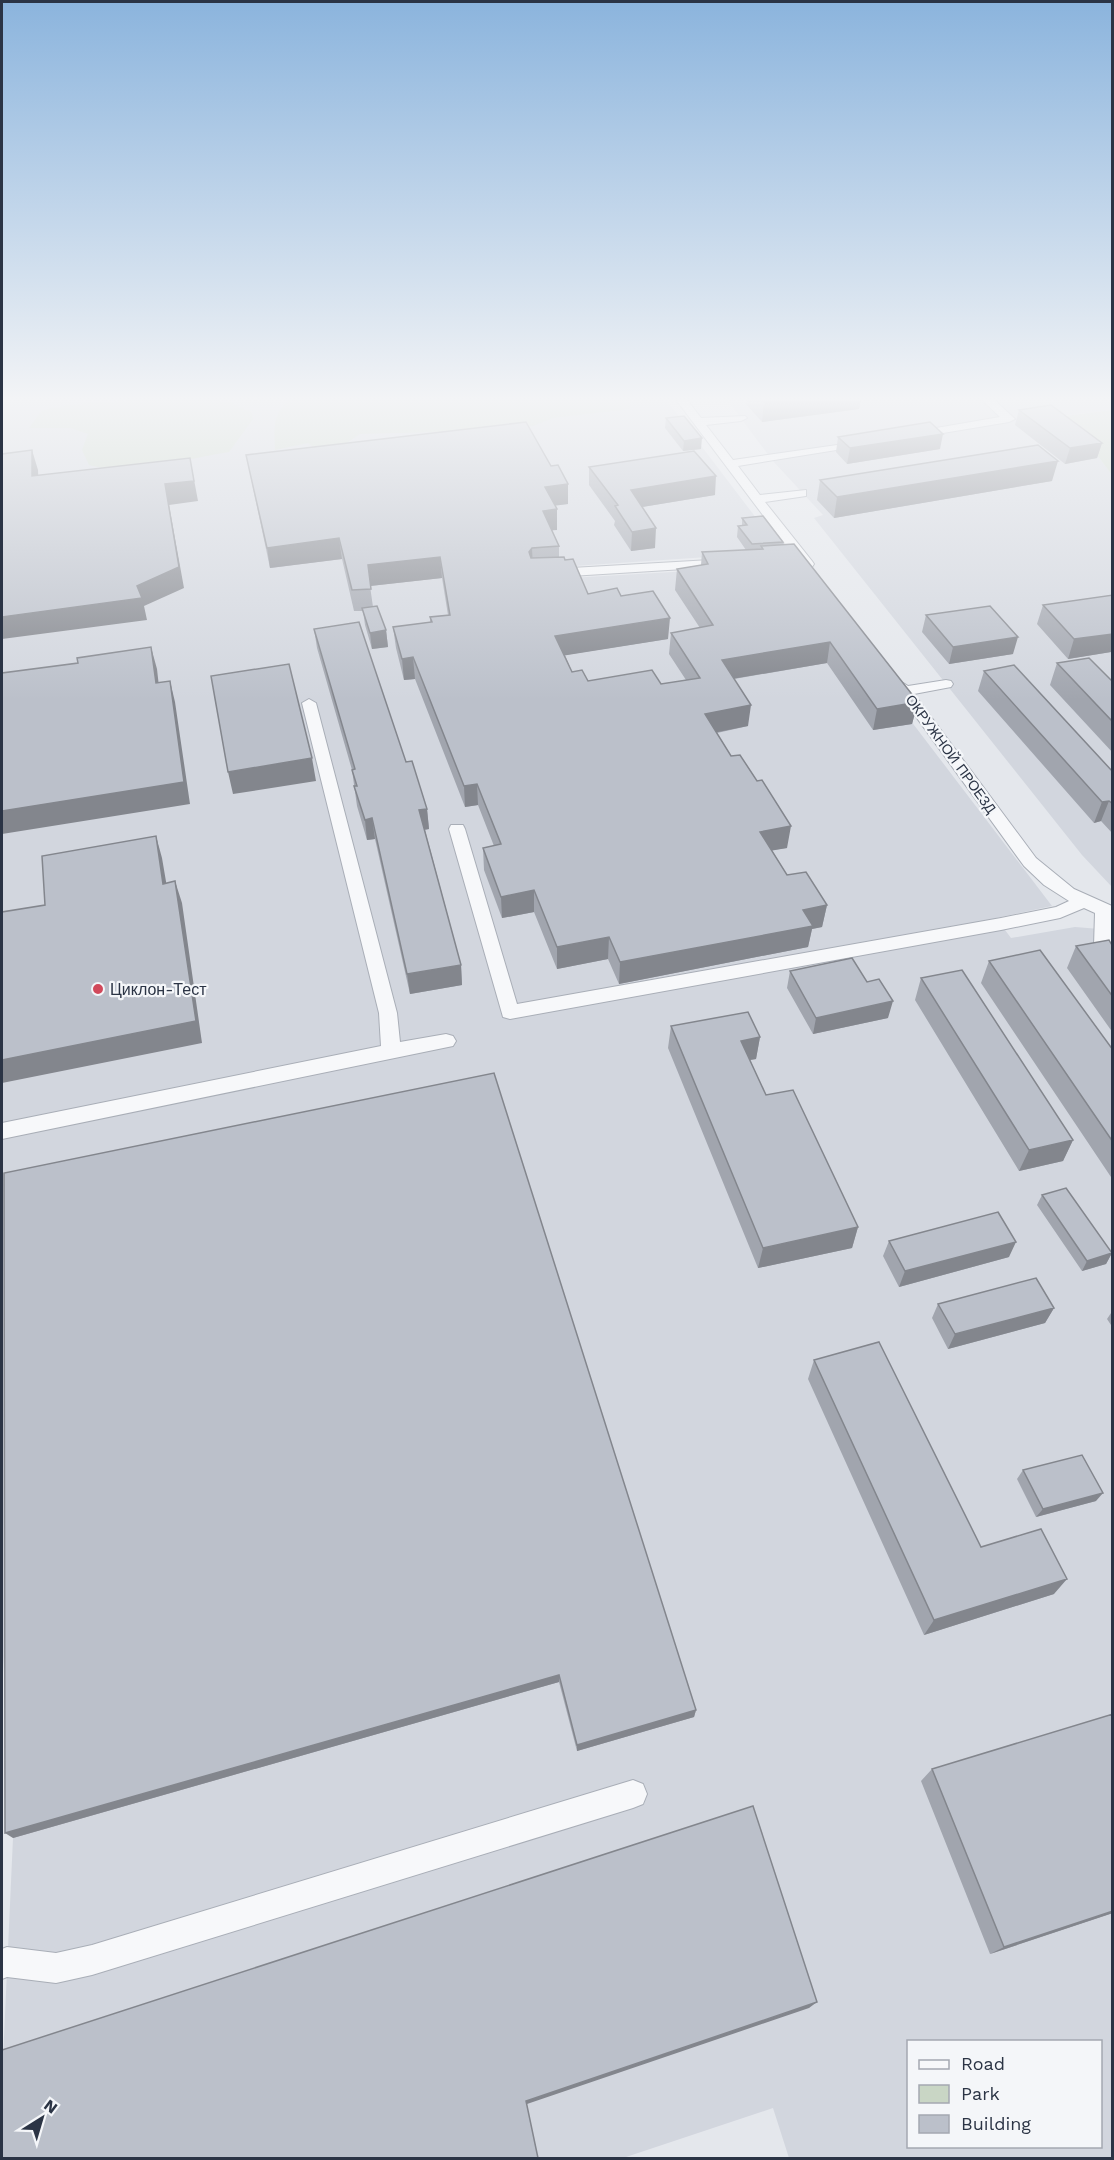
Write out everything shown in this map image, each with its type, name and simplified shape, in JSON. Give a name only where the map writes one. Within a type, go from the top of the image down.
[{"type":"street","points":[[765,498],[757,499],[797,558],[817,577]]},
{"type":"street","points":[[538,574],[745,561]]},
{"type":"street","name":"ОКРУЖНОЙ ПРОЕЗД","points":[[890,672],[1030,862],[1056,888],[1083,902],[1108,911]]},
{"type":"street","points":[[905,691],[946,684]]},
{"type":"street","points":[[309,703],[388,1013],[391,1051]]},
{"type":"street","points":[[457,829],[510,1012],[1001,924],[1060,912],[1083,902]]},
{"type":"street","points":[[1108,911],[1102,939],[1111,959]]},
{"type":"street","points":[[2,1131],[446,1041]]},
{"type":"street","points":[[2,1964],[7,1962],[56,1968],[92,1960],[633,1794]]},
{"type":"shaded area","points":[[2,498],[741,498],[782,552],[529,569],[534,580],[792,565],[1052,906],[996,918],[1011,938],[1075,927],[1112,930],[1112,2158],[789,2158],[773,2108],[623,2158],[2,2158],[3,2059],[13,1838],[2,1637]]},
{"type":"shaded area","points":[[807,498],[1112,498],[1112,887],[1082,855],[814,518],[823,515]]},
{"type":"building","points":[[2,498],[167,498],[179,567],[137,586],[142,598],[2,617]]},
{"type":"building","points":[[256,498],[551,498],[557,509],[543,511],[559,546],[532,548],[529,552],[531,558],[573,559],[588,594],[617,588],[621,596],[653,591],[670,618],[555,636],[572,672],[582,670],[588,681],[652,670],[661,684],[700,678],[671,633],[713,625],[677,569],[708,564],[702,552],[763,549],[761,546],[794,544],[918,702],[877,709],[830,642],[722,660],[751,705],[705,714],[731,756],[740,755],[757,781],[762,780],[791,826],[760,832],[787,875],[806,872],[827,905],[803,910],[813,926],[620,962],[609,937],[557,947],[534,890],[501,897],[483,848],[501,844],[477,784],[464,786],[413,657],[402,659],[393,627],[432,622],[430,617],[450,615],[440,557],[368,565],[371,589],[352,590],[339,538],[267,548]]},
{"type":"building","points":[[613,498],[636,498],[656,528],[632,532],[615,506],[618,505]]},
{"type":"building","points":[[763,516],[783,542],[752,544],[738,526],[747,525],[742,518]]},
{"type":"building","points":[[1113,595],[1113,634],[1074,639],[1043,605]]},
{"type":"building","points":[[377,606],[386,630],[370,633],[362,608]]},
{"type":"building","points":[[990,606],[1018,637],[953,647],[926,615]]},
{"type":"building","points":[[359,622],[406,762],[412,761],[427,809],[419,810],[461,965],[407,974],[372,818],[365,820],[354,786],[357,786],[352,770],[355,769],[314,629]]},
{"type":"building","points":[[151,647],[156,683],[170,681],[184,782],[2,811],[2,673],[78,663],[77,658]]},
{"type":"building","points":[[1089,658],[1113,682],[1113,722],[1057,663]]},
{"type":"building","points":[[289,664],[312,758],[228,772],[211,676]]},
{"type":"building","points":[[1014,665],[1113,772],[1113,804],[1109,801],[1102,802],[984,671]]},
{"type":"building","name":"Циклон-Тест","points":[[156,836],[163,884],[175,881],[196,1021],[2,1060],[2,912],[45,905],[42,856]]},
{"type":"building","points":[[1109,940],[1113,947],[1113,997],[1076,946]]},
{"type":"building","points":[[1040,950],[1113,1050],[1113,1142],[989,961]]},
{"type":"building","points":[[852,958],[867,982],[879,979],[893,1001],[816,1018],[790,971]]},
{"type":"building","points":[[962,970],[1073,1140],[1029,1150],[921,978]]},
{"type":"building","points":[[748,1012],[760,1037],[741,1041],[766,1095],[793,1090],[858,1227],[763,1248],[671,1026]]},
{"type":"building","points":[[494,1073],[696,1710],[577,1745],[559,1675],[5,1833],[4,1173]]},
{"type":"building","points":[[1066,1188],[1112,1253],[1087,1261],[1042,1195]]},
{"type":"building","points":[[998,1212],[1016,1242],[905,1271],[889,1241]]},
{"type":"building","points":[[1036,1278],[1054,1308],[955,1334],[938,1304]]},
{"type":"building","points":[[879,1342],[981,1547],[1041,1529],[1067,1579],[934,1620],[814,1360]]},
{"type":"building","points":[[1082,1455],[1103,1493],[1043,1509],[1023,1470]]},
{"type":"building","points":[[1113,1714],[1113,1911],[1004,1947],[932,1769]]},
{"type":"building","points":[[753,1806],[817,2002],[526,2101],[538,2158],[2,2158],[2,2050]]},
{"type":"place","name":"Циклон-Тест","points":[[98,989]]}]
